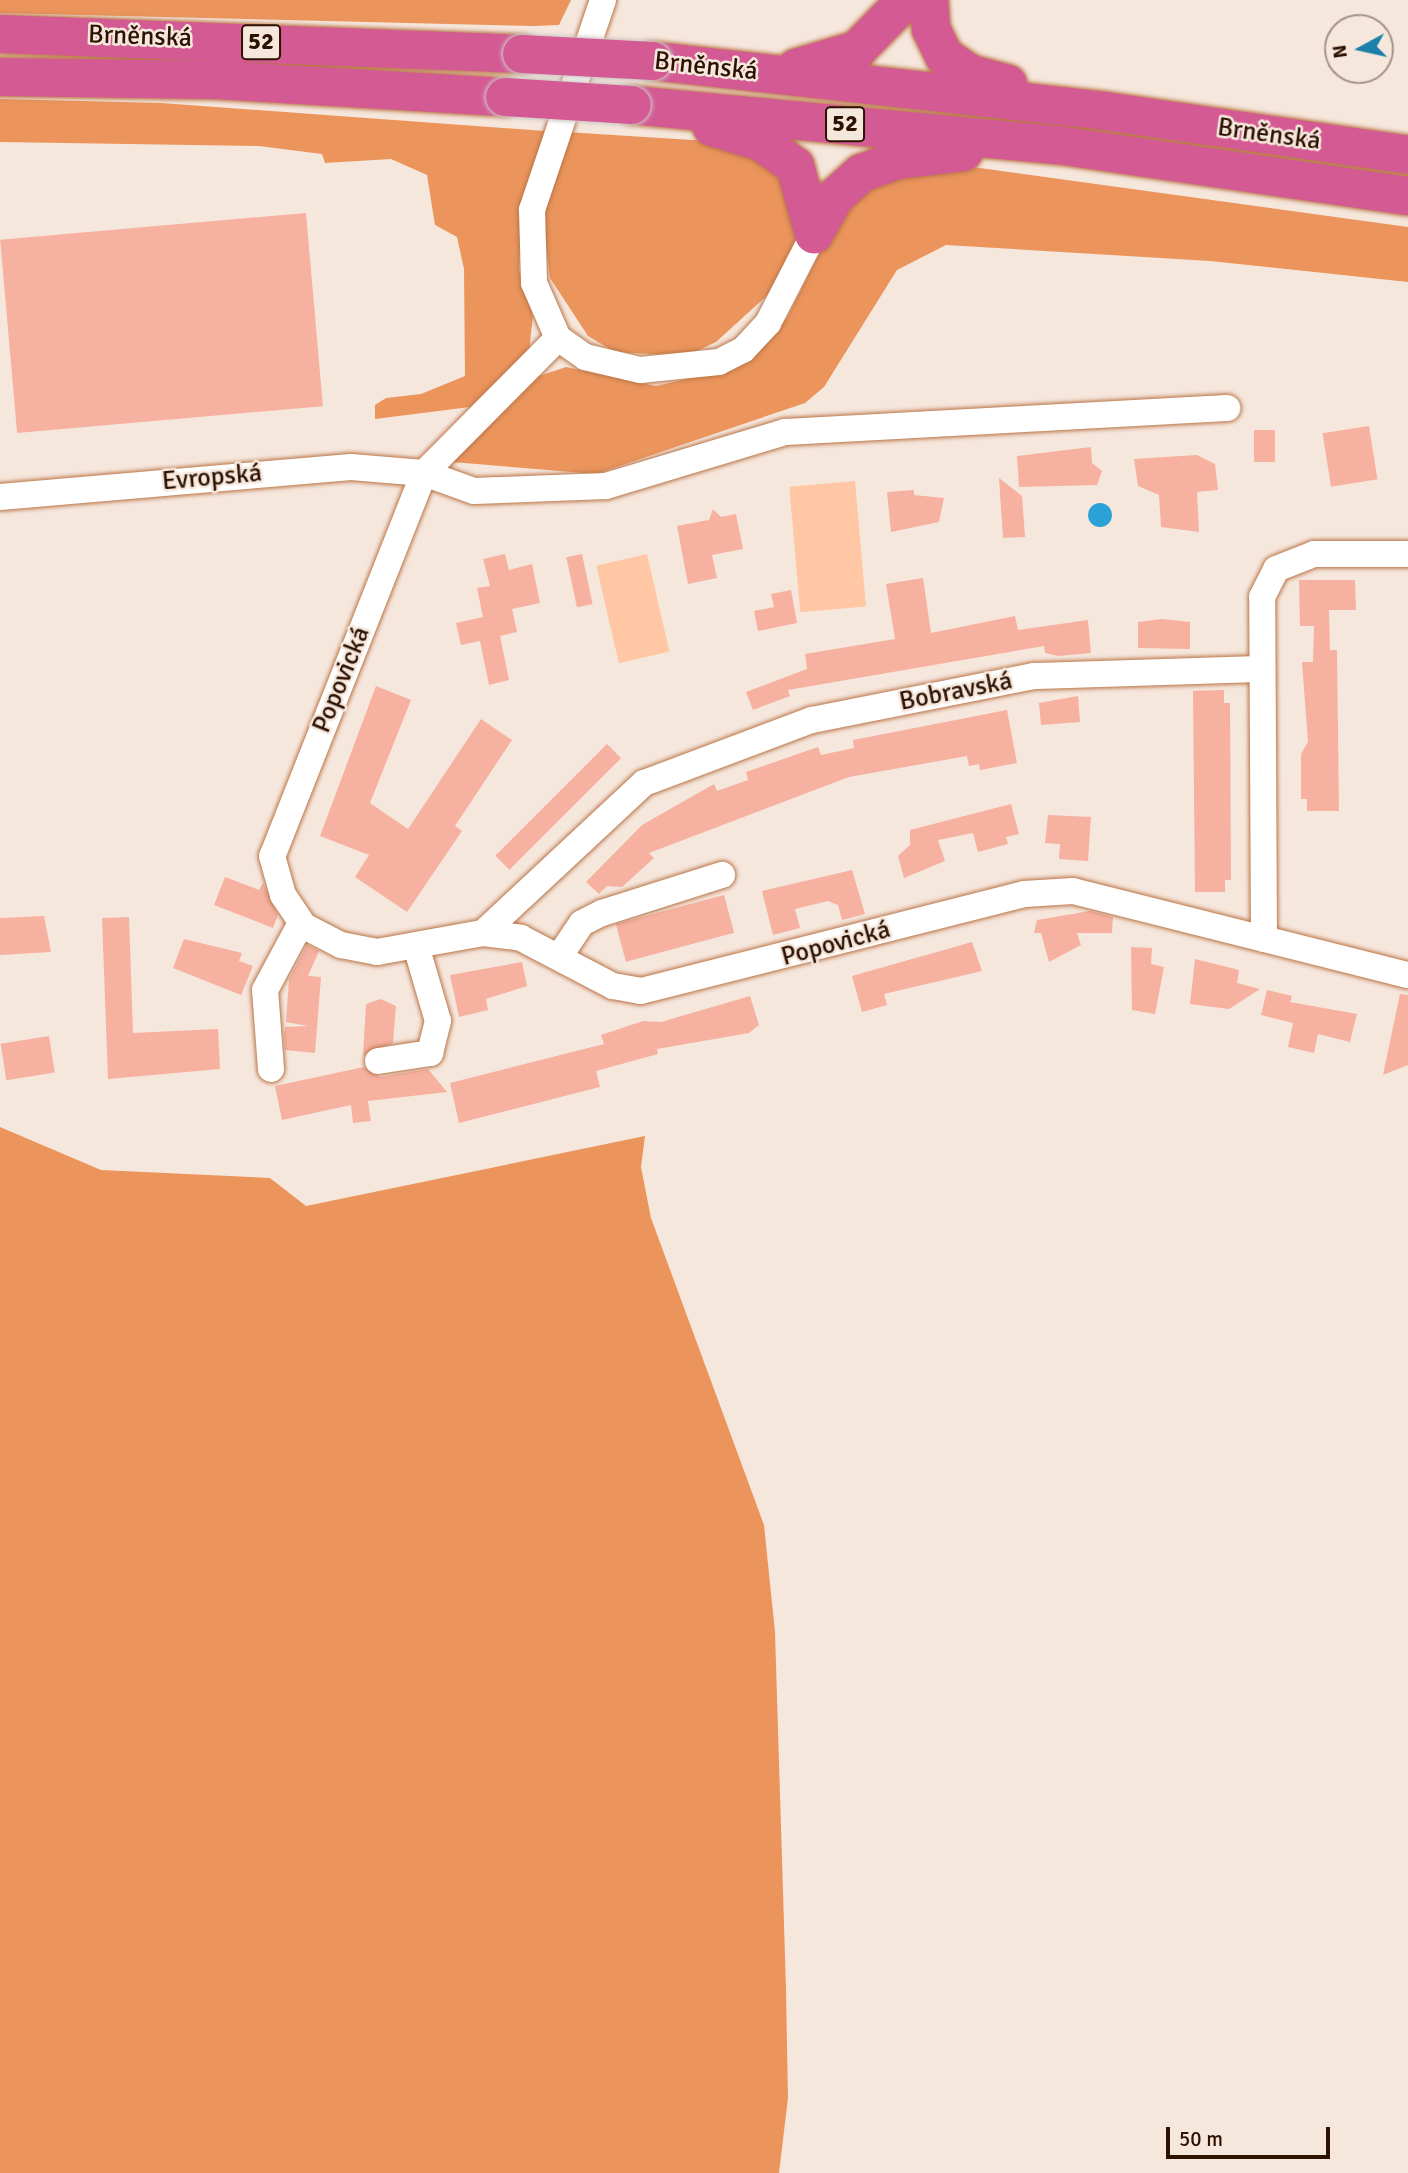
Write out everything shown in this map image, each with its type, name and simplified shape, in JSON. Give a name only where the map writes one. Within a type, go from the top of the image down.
[{"type":"highway","points":[[770,74],[857,50],[906,0]]},
{"type":"highway","points":[[929,0],[934,39],[958,68],[1104,111]]},
{"type":"highway","name":"Brněnská","points":[[0,34],[653,61],[1104,111],[1408,155]]},
{"type":"highway","name":"Brněnská","points":[[0,77],[216,80],[632,105],[1058,145],[1408,196]]},
{"type":"highway","points":[[632,105],[780,153],[803,178],[814,234]]},
{"type":"highway","points":[[814,234],[842,190],[881,165],[1058,145]]},
{"type":"street","points":[[603,0],[532,210],[534,284],[558,338],[585,357],[640,370],[719,362],[743,350],[768,323],[814,234]]},
{"type":"street","points":[[558,338],[424,473],[474,491],[606,485],[786,432],[1227,408]]},
{"type":"street","name":"Evropská","points":[[0,497],[351,467],[424,473]]},
{"type":"street","name":"Popovická","points":[[424,473],[272,856],[283,895],[301,923],[358,950],[417,949],[483,933],[536,942],[613,986],[653,991],[1024,894],[1073,891],[1408,975]]},
{"type":"street","points":[[1264,939],[1262,597],[1276,569],[1314,554],[1408,554]]},
{"type":"street","name":"Bobravská","points":[[483,933],[644,783],[812,720],[1034,676],[1262,669]]},
{"type":"street","points":[[561,954],[582,923],[601,912],[722,875]]},
{"type":"street","points":[[271,1069],[265,990],[301,923]]},
{"type":"street","points":[[378,1061],[430,1053],[438,1021],[417,949]]},
{"type":"shaded area","points":[[0,0],[571,0],[559,25],[533,26],[0,13]]},
{"type":"shaded area","points":[[0,99],[161,103],[545,131],[520,245],[519,270],[533,316],[529,351],[470,407],[375,419],[375,405],[386,398],[421,394],[465,376],[464,269],[457,237],[435,225],[427,175],[391,159],[325,163],[322,154],[259,146],[0,142]]},
{"type":"shaded area","points":[[566,132],[740,143],[783,166],[800,233],[773,290],[716,342],[686,356],[615,352],[588,336],[550,278],[544,228],[550,178]]},
{"type":"shaded area","points":[[958,165],[1408,227],[1408,282],[1210,261],[946,245],[897,270],[824,387],[805,403],[596,474],[452,462],[539,376],[566,367],[656,386],[721,371],[765,343],[787,318],[830,232],[867,185]]},
{"type":"shaded area","points":[[855,481],[866,607],[800,612],[789,487]]},
{"type":"shaded area","points":[[647,554],[669,651],[619,663],[596,566]]},
{"type":"shaded area","points":[[0,1127],[101,1170],[270,1178],[306,1206],[645,1136],[641,1167],[651,1218],[764,1525],[775,1632],[786,1989],[788,2098],[779,2173],[0,2173]]},
{"type":"water","points":[[1100,503],[1109,506],[1112,515],[1109,524],[1100,527],[1091,524],[1088,515],[1091,506]]},
{"type":"building","points":[[306,213],[323,406],[17,433],[0,240]]},
{"type":"building","points":[[1369,426],[1377,479],[1331,487],[1323,433]]},
{"type":"building","points":[[1254,430],[1275,430],[1275,462],[1254,462]]},
{"type":"building","points":[[1091,447],[1092,463],[1102,471],[1097,485],[1019,487],[1017,456]]},
{"type":"building","points":[[1197,455],[1215,464],[1218,490],[1197,492],[1199,532],[1161,527],[1159,495],[1138,486],[1134,459]]},
{"type":"building","points":[[999,478],[1022,496],[1025,537],[1003,538]]},
{"type":"building","points":[[914,490],[914,495],[944,498],[939,522],[891,532],[887,492]]},
{"type":"building","points":[[713,509],[721,517],[736,514],[743,549],[712,555],[717,578],[688,584],[677,526],[709,520]]},
{"type":"building","points":[[505,554],[509,570],[532,564],[540,603],[512,609],[517,632],[500,636],[509,680],[489,685],[480,641],[461,645],[456,623],[483,617],[477,588],[490,586],[483,559]]},
{"type":"building","points":[[582,554],[593,604],[577,607],[566,557]]},
{"type":"building","points":[[923,578],[931,633],[1015,616],[1018,630],[1088,620],[1091,653],[1058,656],[1045,653],[1044,646],[788,690],[790,696],[753,710],[746,692],[807,669],[805,654],[895,639],[886,584]]},
{"type":"building","points":[[1299,580],[1355,580],[1356,610],[1329,610],[1330,650],[1337,650],[1339,811],[1307,811],[1307,799],[1301,799],[1301,754],[1308,742],[1302,662],[1313,662],[1314,626],[1300,626]]},
{"type":"building","points":[[791,590],[797,623],[758,631],[754,611],[774,607],[771,594]]},
{"type":"building","points":[[1162,619],[1190,622],[1190,649],[1138,648],[1138,622]]},
{"type":"building","points":[[376,686],[411,700],[370,803],[408,829],[481,719],[512,740],[455,826],[462,831],[407,912],[355,877],[369,855],[320,836]]},
{"type":"building","points":[[1224,690],[1224,703],[1230,703],[1231,880],[1225,880],[1225,892],[1195,892],[1193,691]]},
{"type":"building","points":[[1078,696],[1080,722],[1041,725],[1039,703]]},
{"type":"building","points":[[1007,710],[1017,763],[980,770],[979,764],[969,766],[967,756],[849,777],[649,853],[654,858],[622,887],[607,886],[599,894],[586,882],[642,825],[714,784],[717,791],[748,780],[746,772],[818,747],[821,755],[854,748],[853,740]]},
{"type":"building","points":[[607,744],[621,758],[509,870],[495,856]]},
{"type":"building","points":[[1011,804],[1019,834],[1006,837],[1008,844],[978,852],[973,833],[938,840],[945,861],[904,878],[898,856],[910,845],[910,830]]},
{"type":"building","points":[[1048,815],[1091,817],[1088,861],[1059,859],[1060,844],[1045,843]]},
{"type":"building","points":[[852,870],[865,914],[842,920],[838,905],[828,901],[795,909],[800,928],[773,935],[762,891]]},
{"type":"building","points":[[225,877],[259,890],[263,883],[278,915],[273,928],[214,905]]},
{"type":"building","points":[[724,895],[734,933],[626,962],[616,924]]},
{"type":"building","points":[[1090,911],[1113,917],[1112,933],[1077,933],[1081,945],[1049,962],[1041,933],[1034,933],[1037,920]]},
{"type":"building","points":[[44,916],[51,952],[0,955],[0,918]]},
{"type":"building","points":[[129,917],[133,1033],[218,1029],[220,1069],[108,1079],[102,918]]},
{"type":"building","points":[[184,939],[242,953],[239,961],[253,966],[241,995],[173,968]]},
{"type":"building","points":[[972,942],[982,971],[884,994],[887,1005],[862,1012],[852,976]]},
{"type":"building","points":[[307,945],[319,951],[308,976],[321,977],[315,1053],[285,1050],[285,1027],[308,1026],[286,1022],[289,979]]},
{"type":"building","points":[[1131,947],[1152,948],[1151,964],[1164,967],[1155,1014],[1132,1010]]},
{"type":"building","points":[[1195,959],[1239,970],[1237,983],[1260,989],[1229,1009],[1190,1004]]},
{"type":"building","points":[[522,962],[527,986],[486,999],[488,1010],[459,1017],[450,975]]},
{"type":"building","points":[[1267,990],[1292,996],[1290,1002],[1357,1014],[1350,1042],[1318,1034],[1314,1053],[1288,1047],[1293,1023],[1261,1015]]},
{"type":"building","points":[[1400,994],[1408,995],[1408,1065],[1383,1075]]},
{"type":"building","points":[[750,996],[759,1025],[749,1033],[657,1049],[658,1054],[596,1071],[600,1087],[459,1123],[450,1083],[604,1044],[601,1035],[643,1021],[661,1022]]},
{"type":"building","points":[[381,999],[396,1006],[393,1043],[363,1056],[366,1004]]},
{"type":"building","points":[[49,1036],[55,1073],[6,1080],[1,1044]]},
{"type":"building","points":[[364,1067],[380,1077],[428,1069],[447,1092],[368,1101],[371,1121],[353,1123],[351,1105],[282,1120],[275,1086]]}]
